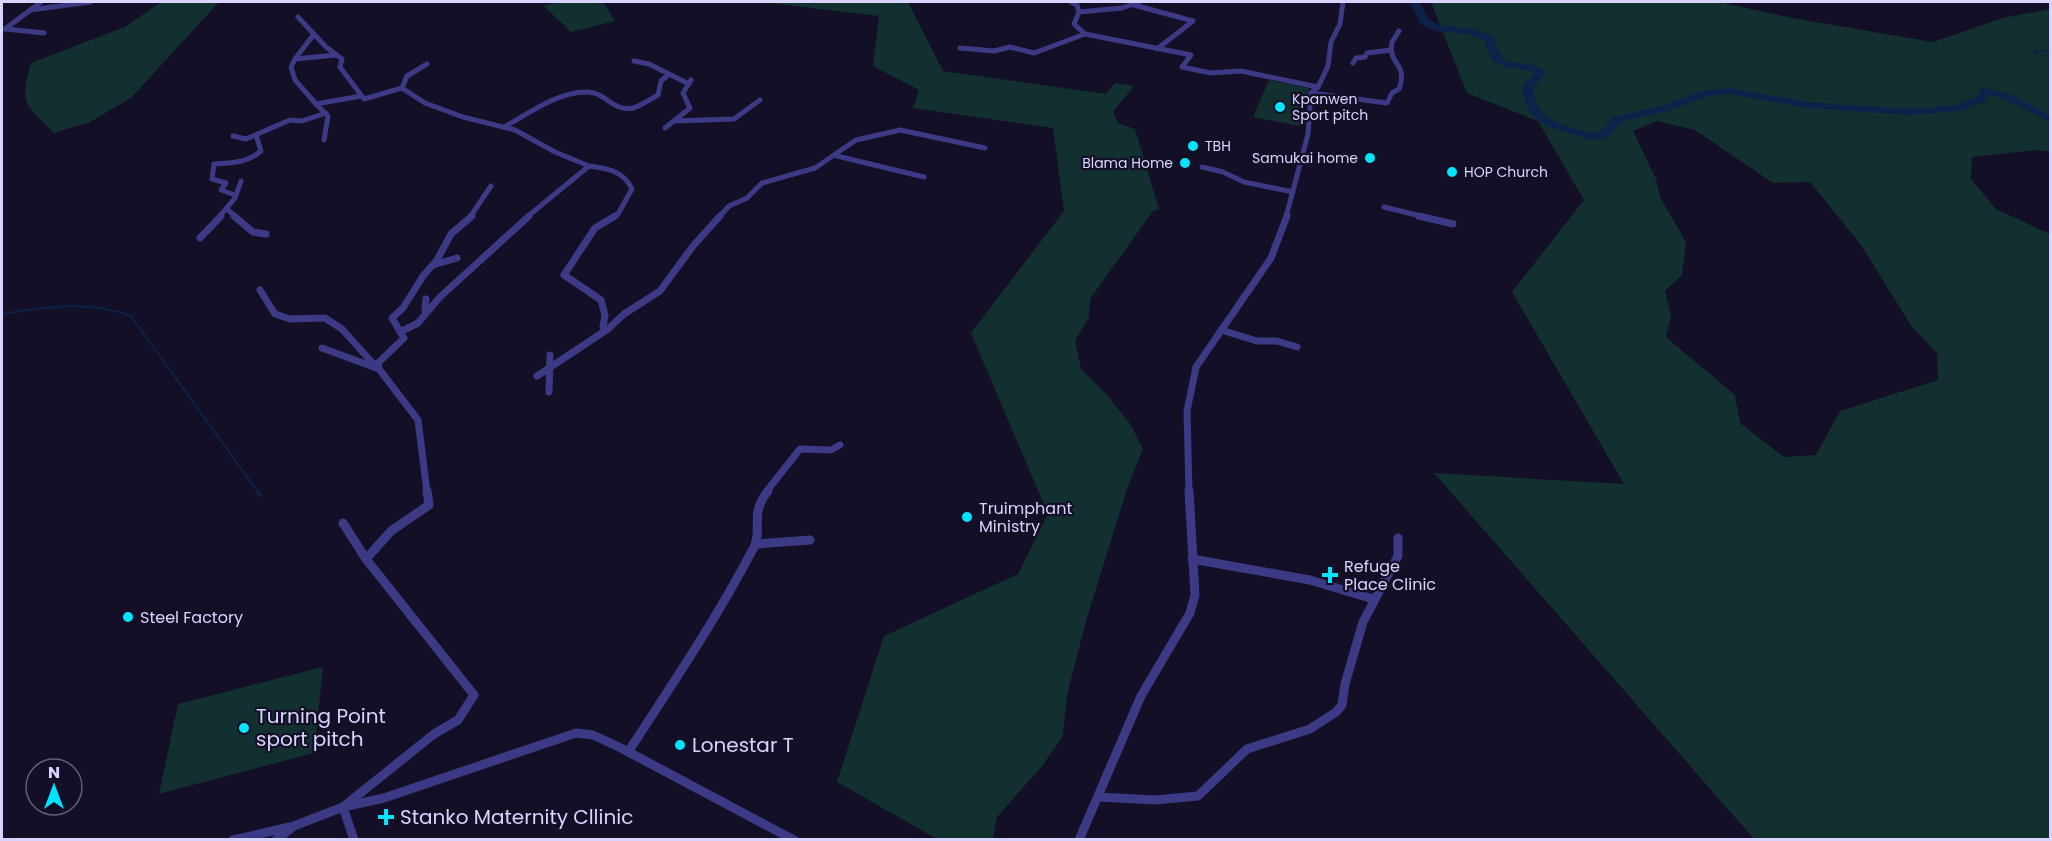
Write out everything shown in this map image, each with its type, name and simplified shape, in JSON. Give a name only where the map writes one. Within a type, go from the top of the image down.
[{"type":"street","points":[[3,29],[39,4],[90,2]]},
{"type":"street","points":[[1071,2],[1077,5],[1079,12],[1074,24],[1085,34],[1191,55],[1182,67],[1211,73],[1241,71],[1315,90],[1387,104],[1392,93],[1399,90],[1404,76],[1400,62],[1391,54],[1399,31]]},
{"type":"street","points":[[1079,840],[1141,696],[1191,613],[1195,595],[1187,411],[1196,367],[1272,258],[1308,134],[1315,90],[1328,66],[1331,42],[1340,24],[1343,2]]},
{"type":"street","points":[[1079,12],[1137,3],[1193,21],[1157,49]]},
{"type":"street","points":[[298,17],[342,59],[340,67],[364,99],[375,98],[402,88]]},
{"type":"street","points":[[3,29],[44,33]]},
{"type":"street","points":[[314,34],[291,67],[295,80],[328,116],[324,140]]},
{"type":"street","points":[[960,48],[994,51],[1010,47],[1034,53],[1085,34]]},
{"type":"street","points":[[1353,63],[1356,58],[1365,57],[1367,53],[1391,50]]},
{"type":"street","points":[[295,59],[336,55]]},
{"type":"street","points":[[634,61],[649,64],[668,75],[690,82],[683,93],[690,108],[665,128]]},
{"type":"street","points":[[402,88],[401,81],[405,76],[427,64]]},
{"type":"street","points":[[504,128],[564,97],[585,92],[600,94],[615,107],[633,108],[658,94],[661,81],[668,75]]},
{"type":"street","points":[[402,88],[425,102],[504,128],[589,166],[618,171],[628,179],[632,189],[618,213],[595,228],[564,274],[597,295],[604,303],[607,313],[603,327],[608,329]]},
{"type":"street","points":[[316,104],[361,96]]},
{"type":"street","points":[[674,121],[696,119],[721,122],[741,116],[760,100]]},
{"type":"street","points":[[234,136],[246,139],[290,120],[302,121],[326,113]]},
{"type":"street","points":[[537,376],[660,291],[693,246],[729,206],[747,198],[762,183],[815,168],[837,156],[856,140],[900,130],[984,147]]},
{"type":"street","points":[[236,195],[221,190],[226,183],[213,178],[214,164],[245,162],[253,159],[261,151],[256,135]]},
{"type":"street","points":[[837,156],[924,177]]},
{"type":"street","points":[[400,332],[414,327],[425,311],[546,198],[589,166]]},
{"type":"street","points":[[1203,167],[1223,172],[1244,182],[1293,192]]},
{"type":"street","points":[[200,238],[216,219],[228,210],[241,181]]},
{"type":"street","points":[[379,369],[378,363],[404,338],[393,318],[403,308],[404,302],[432,265],[451,234],[476,212],[491,186]]},
{"type":"street","points":[[1384,207],[1453,224]]},
{"type":"street","points":[[228,210],[253,232],[266,234]]},
{"type":"street","points":[[432,265],[457,258]]},
{"type":"street","points":[[260,290],[275,314],[290,319],[325,318],[335,323],[379,369],[418,420],[429,505],[391,531],[366,559]]},
{"type":"street","points":[[425,311],[426,299]]},
{"type":"street","points":[[1221,330],[1257,341],[1277,341],[1297,347]]},
{"type":"street","points":[[322,348],[379,369]]},
{"type":"street","points":[[549,392],[550,355]]},
{"type":"street","points":[[628,752],[683,669],[756,544],[756,512],[770,486],[800,449],[831,450],[840,445]]},
{"type":"street","points":[[343,523],[366,559],[462,683],[474,695],[458,720],[434,734],[343,807]]},
{"type":"street","points":[[1098,797],[1155,800],[1198,796],[1237,755],[1247,749],[1310,729],[1327,719],[1342,705],[1344,684],[1363,622],[1371,610],[1373,599],[1396,561],[1398,538]]},
{"type":"street","points":[[756,544],[810,540]]},
{"type":"street","points":[[1192,559],[1310,580],[1373,599]]},
{"type":"street","points":[[233,840],[294,826],[343,807],[384,798],[576,733],[593,735],[628,752],[794,840]]},
{"type":"street","points":[[343,807],[354,840]]},
{"type":"street","points":[[276,840],[294,826]]},
{"type":"green space","points":[[161,2],[219,2],[131,98],[90,122],[54,133],[27,103],[25,87],[31,63],[125,27]]},
{"type":"green space","points":[[559,2],[603,2],[615,21],[571,32],[544,6]]},
{"type":"green space","points":[[760,2],[908,2],[943,71],[1106,94],[1115,83],[1134,86],[1113,112],[1118,123],[1135,129],[1159,209],[1153,211],[1090,299],[1089,318],[1075,340],[1081,369],[1106,394],[1131,425],[1143,449],[1127,489],[1086,621],[1067,695],[1063,736],[1042,766],[997,817],[993,839],[937,839],[837,782],[884,636],[1018,574],[1048,514],[971,333],[1064,211],[1053,128],[913,108],[919,90],[873,66],[879,16]]},
{"type":"green space","points":[[1431,2],[1719,2],[1797,19],[1933,42],[2003,18],[2050,9],[2050,152],[2037,150],[1972,157],[1971,179],[1996,209],[2050,234],[2050,839],[1754,839],[1434,473],[1624,484],[1512,292],[1584,200],[1538,121],[1467,93]],"holes":[[[1657,121],[1695,130],[1773,183],[1810,182],[1861,245],[1912,327],[1937,353],[1938,380],[1840,411],[1816,455],[1784,457],[1740,423],[1735,395],[1666,337],[1671,315],[1665,291],[1682,275],[1686,242],[1660,197],[1656,179],[1633,131]]]},
{"type":"green space","name":"Kpanwen Sport pitch","points":[[1269,80],[1309,88],[1299,126],[1253,117]]},
{"type":"green space","name":"Turning Point sport pitch","points":[[323,667],[314,753],[159,794],[178,704]]},
{"type":"waterway","points":[[1415,2],[1424,21],[1439,29],[1471,31],[1490,39],[1493,51],[1502,63],[1532,68],[1541,72],[1527,87],[1528,100],[1533,110],[1550,124],[1595,137],[1609,130],[1617,119],[1667,108],[1706,93],[1729,91],[1807,105],[1911,112],[1959,108],[1981,99],[1984,91],[2006,96],[2050,119]]},
{"type":"waterway","points":[[2036,56],[2034,52],[2050,50]]},
{"type":"waterway","points":[[2,314],[51,307],[83,306],[131,316],[258,492]]},
{"type":"waterway","points":[[257,491],[261,496]]},
{"type":"place","name":"Kpanwen Sport pitch","points":[[1280,107]]},
{"type":"place","name":"TBH","points":[[1193,146]]},
{"type":"place","name":"Samukai home","points":[[1370,158]]},
{"type":"place","name":"Blama Home","points":[[1185,163]]},
{"type":"place","name":"HOP Church","points":[[1452,172]]},
{"type":"place","name":"Truimphant Ministry","points":[[967,517]]},
{"type":"place","name":"Refuge Place Clinic","points":[[1330,575]]},
{"type":"place","name":"Steel Factory","points":[[128,617]]},
{"type":"place","name":"Turning Point sport pitch","points":[[244,728]]},
{"type":"place","name":"Lonestar T","points":[[680,745]]},
{"type":"place","name":"Stanko Maternity Cllinic","points":[[386,817]]}]
